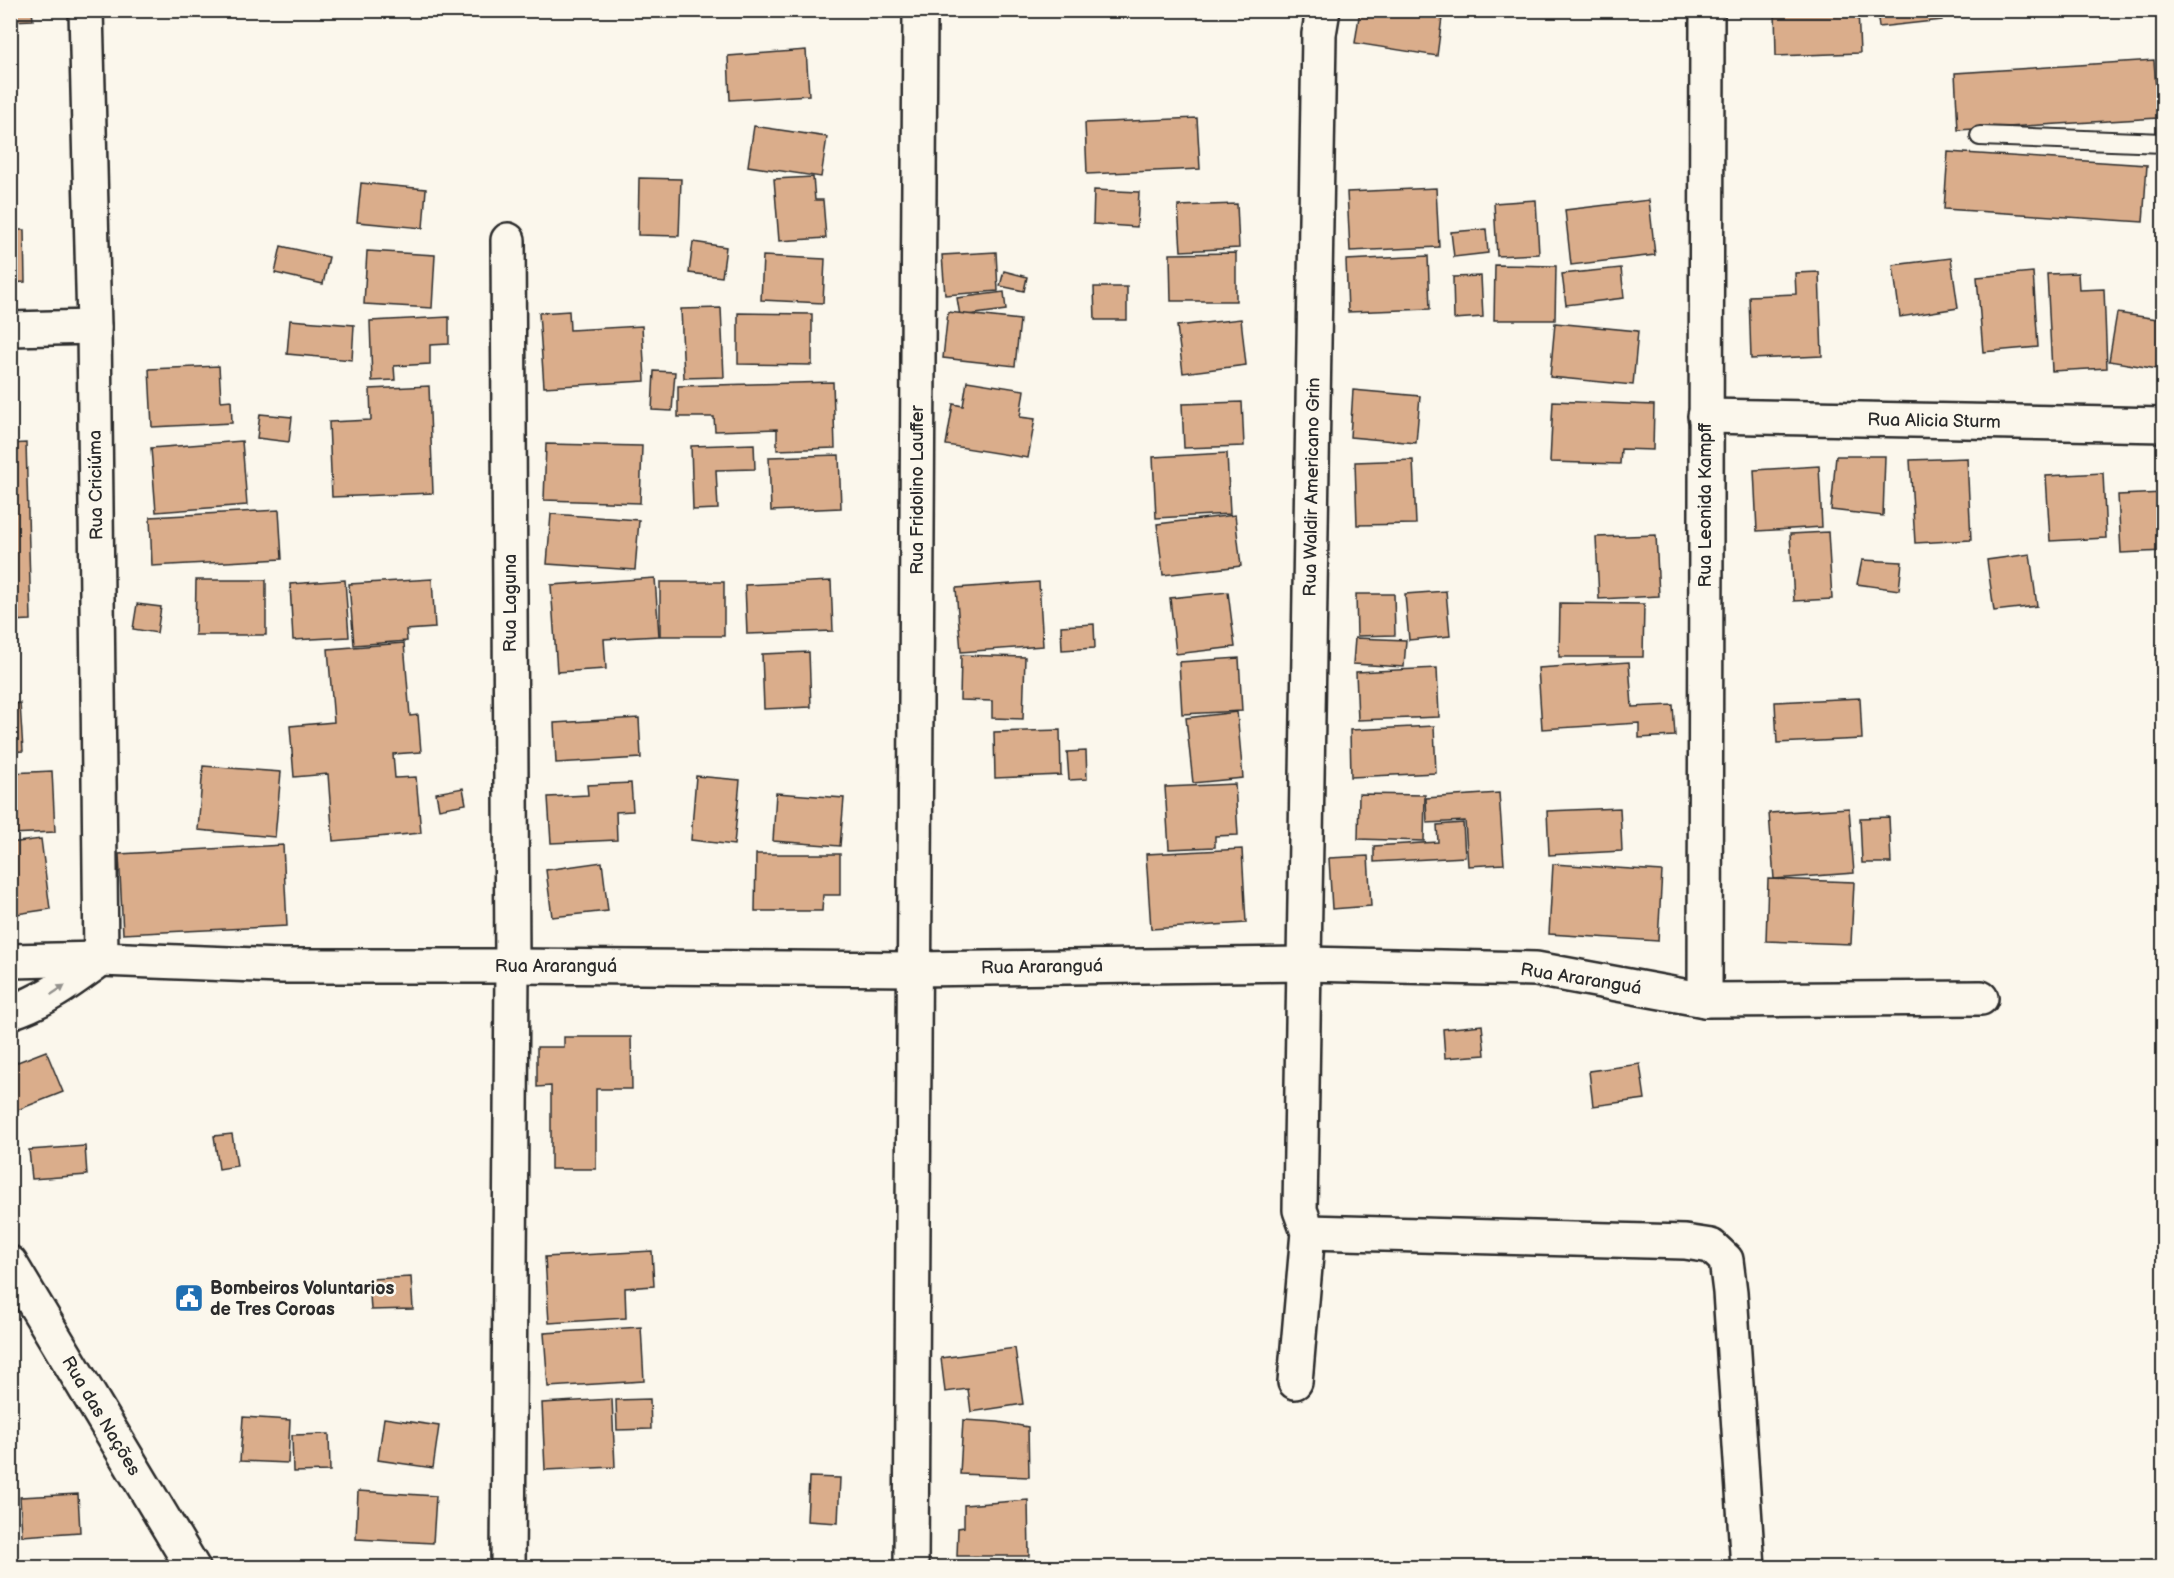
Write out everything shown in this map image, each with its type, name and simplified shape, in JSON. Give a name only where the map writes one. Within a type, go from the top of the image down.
[{"type":"street","name":"Rua Criciúma","points":[[86,10],[94,327],[101,959]]},
{"type":"street","name":"Rua Fridolino Lauffer","points":[[911,1568],[920,10]]},
{"type":"street","name":"Rua Waldir Americano Grin","points":[[1308,1232],[1300,1210],[1319,34],[1323,10]]},
{"type":"street","name":"Rua Leonida Kampff","points":[[1705,1000],[1707,10]]},
{"type":"street","name":"Rua Laguna","points":[[507,1568],[512,966],[508,240]]},
{"type":"street","points":[[10,329],[94,327]]},
{"type":"street","name":"Rua Alicia Sturm","points":[[1705,416],[2163,425]]},
{"type":"street","points":[[10,1012],[31,1006],[54,993],[101,959]]},
{"type":"street","name":"Rua Araranguá","points":[[10,961],[101,959],[282,966],[915,969],[1305,964],[1536,969],[1705,1000],[1981,998]]},
{"type":"street","points":[[1295,1382],[1308,1232],[1685,1242],[1711,1246],[1726,1260],[1729,1282],[1748,1568]]},
{"type":"street","name":"Rua das Nações","points":[[10,1263],[193,1568]]},
{"type":"lane","points":[[1980,136],[2163,143]]},
{"type":"building","points":[[10,10],[32,10],[33,20],[10,21]]},
{"type":"building","points":[[1360,10],[1443,10],[1437,56],[1355,43]]},
{"type":"building","points":[[1775,10],[1858,10],[1860,53],[1776,56]]},
{"type":"building","points":[[1877,10],[1941,10],[1942,20],[1879,27]]},
{"type":"building","points":[[806,50],[809,95],[730,100],[728,56]]},
{"type":"building","points":[[2154,60],[2158,118],[1958,130],[1955,73]]},
{"type":"building","points":[[1197,118],[1200,169],[1087,174],[1085,123]]},
{"type":"building","points":[[754,126],[827,137],[821,177],[748,166]]},
{"type":"building","points":[[1948,152],[2147,165],[2143,222],[1944,209]]},
{"type":"building","points":[[813,177],[815,200],[823,200],[826,238],[779,241],[774,179]]},
{"type":"building","points":[[639,178],[681,179],[679,236],[638,235]]},
{"type":"building","points":[[361,183],[426,189],[423,228],[357,222]]},
{"type":"building","points":[[1436,188],[1439,247],[1350,251],[1347,192]]},
{"type":"building","points":[[1094,190],[1139,192],[1137,227],[1093,224]]},
{"type":"building","points":[[1536,200],[1539,254],[1497,256],[1494,203]]},
{"type":"building","points":[[1649,200],[1655,255],[1571,265],[1565,210]]},
{"type":"building","points":[[1237,204],[1239,248],[1181,251],[1178,206]]},
{"type":"building","points":[[1486,229],[1488,253],[1454,257],[1451,232]]},
{"type":"building","points":[[10,230],[24,230],[25,282],[10,283]]},
{"type":"building","points":[[693,242],[726,247],[722,277],[689,273]]},
{"type":"building","points":[[281,246],[329,257],[323,284],[275,273]]},
{"type":"building","points":[[367,251],[435,255],[432,308],[364,304]]},
{"type":"building","points":[[996,252],[998,291],[945,295],[942,255]]},
{"type":"building","points":[[1236,253],[1236,301],[1171,301],[1170,254]]},
{"type":"building","points":[[763,256],[825,259],[823,303],[761,300]]},
{"type":"building","points":[[1428,256],[1430,309],[1348,312],[1346,260]]},
{"type":"building","points":[[1951,258],[1958,308],[1900,317],[1893,265]]},
{"type":"building","points":[[1495,265],[1556,266],[1555,320],[1494,320]]},
{"type":"building","points":[[1621,268],[1624,298],[1566,305],[1562,274]]},
{"type":"building","points":[[1004,271],[1027,277],[1024,291],[1000,286]]},
{"type":"building","points":[[1819,272],[1822,356],[1751,359],[1749,296],[1796,294],[1795,273]]},
{"type":"building","points":[[2033,272],[2038,347],[1983,352],[1977,277]]},
{"type":"building","points":[[2078,273],[2079,290],[2104,289],[2107,368],[2052,371],[2047,274]]},
{"type":"building","points":[[1481,276],[1483,317],[1454,319],[1453,277]]},
{"type":"building","points":[[1094,287],[1127,287],[1127,320],[1095,320]]},
{"type":"building","points":[[1004,292],[1006,310],[960,316],[957,298]]},
{"type":"building","points":[[721,308],[724,377],[684,378],[681,309]]},
{"type":"building","points":[[569,311],[570,330],[642,326],[645,381],[544,387],[539,313]]},
{"type":"building","points":[[948,312],[1020,320],[1015,366],[943,358]]},
{"type":"building","points":[[738,313],[812,314],[812,365],[738,364]]},
{"type":"building","points":[[2117,313],[2164,320],[2164,370],[2109,361]]},
{"type":"building","points":[[449,317],[449,344],[430,345],[430,364],[394,366],[395,380],[372,381],[370,321]]},
{"type":"building","points":[[1241,319],[1246,365],[1183,373],[1177,326]]},
{"type":"building","points":[[290,320],[354,325],[352,360],[287,354]]},
{"type":"building","points":[[1555,323],[1638,331],[1633,385],[1550,377]]},
{"type":"building","points":[[219,366],[221,401],[231,400],[232,423],[152,427],[149,369]]},
{"type":"building","points":[[654,371],[675,372],[672,411],[652,410]]},
{"type":"building","points":[[967,381],[1024,390],[1020,417],[1035,419],[1028,458],[946,445],[953,404],[963,406]]},
{"type":"building","points":[[833,382],[835,448],[777,450],[777,429],[715,431],[714,417],[678,417],[678,386]]},
{"type":"building","points":[[429,386],[433,493],[332,497],[329,422],[371,420],[370,389]]},
{"type":"building","points":[[1353,390],[1420,396],[1416,443],[1350,437]]},
{"type":"building","points":[[1553,401],[1654,405],[1653,450],[1621,449],[1620,464],[1550,462]]},
{"type":"building","points":[[1242,402],[1244,446],[1184,448],[1182,404]]},
{"type":"building","points":[[260,414],[292,417],[289,442],[257,438]]},
{"type":"building","points":[[242,441],[247,505],[156,512],[151,448]]},
{"type":"building","points":[[26,443],[31,620],[10,621],[10,444]]},
{"type":"building","points":[[546,444],[642,446],[640,503],[544,500]]},
{"type":"building","points":[[754,444],[755,469],[716,470],[718,509],[693,510],[691,446]]},
{"type":"building","points":[[1227,453],[1230,514],[1156,518],[1153,457]]},
{"type":"building","points":[[839,455],[841,508],[771,511],[769,457]]},
{"type":"building","points":[[1836,456],[1885,456],[1883,516],[1831,510]]},
{"type":"building","points":[[1967,458],[1971,540],[1915,543],[1910,460]]},
{"type":"building","points":[[1413,460],[1416,524],[1357,525],[1355,462]]},
{"type":"building","points":[[1819,466],[1822,527],[1757,531],[1754,470]]},
{"type":"building","points":[[2103,473],[2106,538],[2050,541],[2046,476]]},
{"type":"building","points":[[2164,493],[2164,551],[2121,553],[2118,495]]},
{"type":"building","points":[[279,510],[282,559],[152,566],[150,517]]},
{"type":"building","points":[[551,514],[639,520],[635,570],[547,564]]},
{"type":"building","points":[[1235,515],[1241,566],[1163,575],[1157,524]]},
{"type":"building","points":[[1828,532],[1832,599],[1794,601],[1790,534]]},
{"type":"building","points":[[1656,535],[1659,596],[1599,599],[1596,537]]},
{"type":"building","points":[[2030,554],[2037,606],[1994,611],[1987,560]]},
{"type":"building","points":[[1862,560],[1902,562],[1899,590],[1857,584]]},
{"type":"building","points":[[655,578],[659,636],[604,639],[606,669],[557,672],[551,585]]},
{"type":"building","points":[[432,579],[435,628],[406,630],[407,641],[354,645],[349,584]]},
{"type":"building","points":[[196,580],[266,580],[266,635],[195,635]]},
{"type":"building","points":[[345,580],[349,637],[293,640],[290,584]]},
{"type":"building","points":[[831,581],[833,631],[747,634],[745,585]]},
{"type":"building","points":[[660,582],[724,582],[724,636],[660,636]]},
{"type":"building","points":[[1039,582],[1043,646],[961,652],[956,588]]},
{"type":"building","points":[[1446,591],[1450,636],[1409,640],[1405,594]]},
{"type":"building","points":[[1228,592],[1235,647],[1176,654],[1170,598]]},
{"type":"building","points":[[1356,594],[1394,594],[1395,635],[1357,636]]},
{"type":"building","points":[[1560,603],[1644,604],[1643,657],[1559,657]]},
{"type":"building","points":[[137,604],[161,607],[157,633],[133,629]]},
{"type":"building","points":[[1094,624],[1095,648],[1062,650],[1061,626]]},
{"type":"building","points":[[1355,638],[1406,640],[1404,667],[1353,664]]},
{"type":"building","points":[[404,643],[410,716],[418,715],[421,752],[393,754],[395,778],[416,777],[421,833],[333,841],[328,774],[294,777],[290,726],[334,722],[328,649]]},
{"type":"building","points":[[809,652],[811,707],[764,709],[762,654]]},
{"type":"building","points":[[961,655],[1025,657],[1023,719],[992,718],[992,701],[960,700]]},
{"type":"building","points":[[1239,658],[1242,711],[1182,714],[1179,662]]},
{"type":"building","points":[[1629,662],[1632,707],[1673,705],[1675,736],[1639,738],[1639,723],[1542,729],[1538,668]]},
{"type":"building","points":[[1437,668],[1439,717],[1358,720],[1356,672]]},
{"type":"building","points":[[1860,698],[1862,739],[1777,743],[1775,702]]},
{"type":"building","points":[[20,703],[23,751],[10,752],[10,704]]},
{"type":"building","points":[[1237,712],[1243,778],[1193,783],[1186,718]]},
{"type":"building","points":[[639,718],[641,758],[556,763],[554,723]]},
{"type":"building","points":[[1434,726],[1436,773],[1351,777],[1350,730]]},
{"type":"building","points":[[1060,730],[1061,775],[995,778],[994,732]]},
{"type":"building","points":[[1086,751],[1087,779],[1069,780],[1067,752]]},
{"type":"building","points":[[203,766],[281,772],[275,837],[198,830]]},
{"type":"building","points":[[52,771],[55,832],[10,834],[10,773]]},
{"type":"building","points":[[696,776],[740,780],[734,845],[691,840]]},
{"type":"building","points":[[631,783],[633,811],[616,812],[617,840],[551,843],[548,797],[588,795],[587,785]]},
{"type":"building","points":[[1235,784],[1238,835],[1215,836],[1215,847],[1169,849],[1165,787]]},
{"type":"building","points":[[463,788],[466,804],[439,809],[436,793]]},
{"type":"building","points":[[776,793],[844,798],[840,846],[773,841]]},
{"type":"building","points":[[1499,793],[1504,864],[1468,866],[1465,821],[1427,823],[1426,798]]},
{"type":"building","points":[[1359,794],[1425,795],[1424,841],[1358,839]]},
{"type":"building","points":[[1620,808],[1622,851],[1549,855],[1547,811]]},
{"type":"building","points":[[1849,808],[1854,873],[1774,879],[1769,813]]},
{"type":"building","points":[[1889,817],[1891,863],[1862,863],[1860,818]]},
{"type":"building","points":[[1463,823],[1465,857],[1374,862],[1374,846],[1438,842],[1437,825]]},
{"type":"building","points":[[41,839],[50,909],[10,915],[10,843]]},
{"type":"building","points":[[283,845],[287,926],[123,934],[119,854]]},
{"type":"building","points":[[1242,849],[1246,923],[1151,929],[1146,854]]},
{"type":"building","points":[[756,854],[840,854],[840,895],[823,895],[822,911],[755,911]]},
{"type":"building","points":[[1368,856],[1371,906],[1332,909],[1329,858]]},
{"type":"building","points":[[602,862],[608,911],[552,917],[546,870]]},
{"type":"building","points":[[1553,864],[1662,871],[1658,941],[1549,934]]},
{"type":"building","points":[[1768,879],[1854,882],[1851,944],[1766,941]]},
{"type":"building","points":[[1482,1025],[1485,1055],[1445,1058],[1443,1029]]},
{"type":"building","points":[[564,1037],[631,1037],[632,1089],[596,1089],[596,1169],[551,1169],[551,1086],[537,1087],[537,1047],[564,1047]]},
{"type":"building","points":[[46,1051],[63,1092],[10,1113],[10,1065]]},
{"type":"building","points":[[1640,1064],[1645,1099],[1593,1106],[1589,1071]]},
{"type":"building","points":[[232,1134],[237,1166],[219,1169],[214,1136]]},
{"type":"building","points":[[85,1146],[87,1175],[32,1179],[29,1150]]},
{"type":"building","points":[[652,1251],[654,1286],[625,1288],[626,1318],[549,1323],[545,1257]]},
{"type":"building","points":[[411,1277],[413,1309],[371,1310],[369,1279]]},
{"type":"building","points":[[641,1327],[644,1381],[548,1387],[544,1333]]},
{"type":"building","points":[[1015,1348],[1023,1404],[971,1412],[968,1389],[945,1392],[941,1358]]},
{"type":"building","points":[[612,1399],[615,1467],[545,1470],[542,1403]]},
{"type":"building","points":[[650,1399],[651,1429],[617,1430],[616,1400]]},
{"type":"building","points":[[243,1417],[290,1420],[288,1463],[240,1461]]},
{"type":"building","points":[[384,1418],[439,1426],[433,1468],[378,1460]]},
{"type":"building","points":[[963,1420],[1028,1427],[1029,1477],[960,1474]]},
{"type":"building","points":[[329,1434],[330,1471],[293,1472],[292,1435]]},
{"type":"building","points":[[809,1477],[840,1478],[838,1523],[807,1521]]},
{"type":"building","points":[[358,1491],[436,1496],[433,1543],[356,1539]]},
{"type":"building","points":[[78,1494],[80,1532],[22,1536],[20,1497]]},
{"type":"building","points":[[1028,1500],[1029,1556],[957,1556],[958,1528],[964,1527],[964,1505]]},
{"type":"place","name":"Bombeiros Voluntarios de Tres Coroas","points":[[189,1298]]}]
